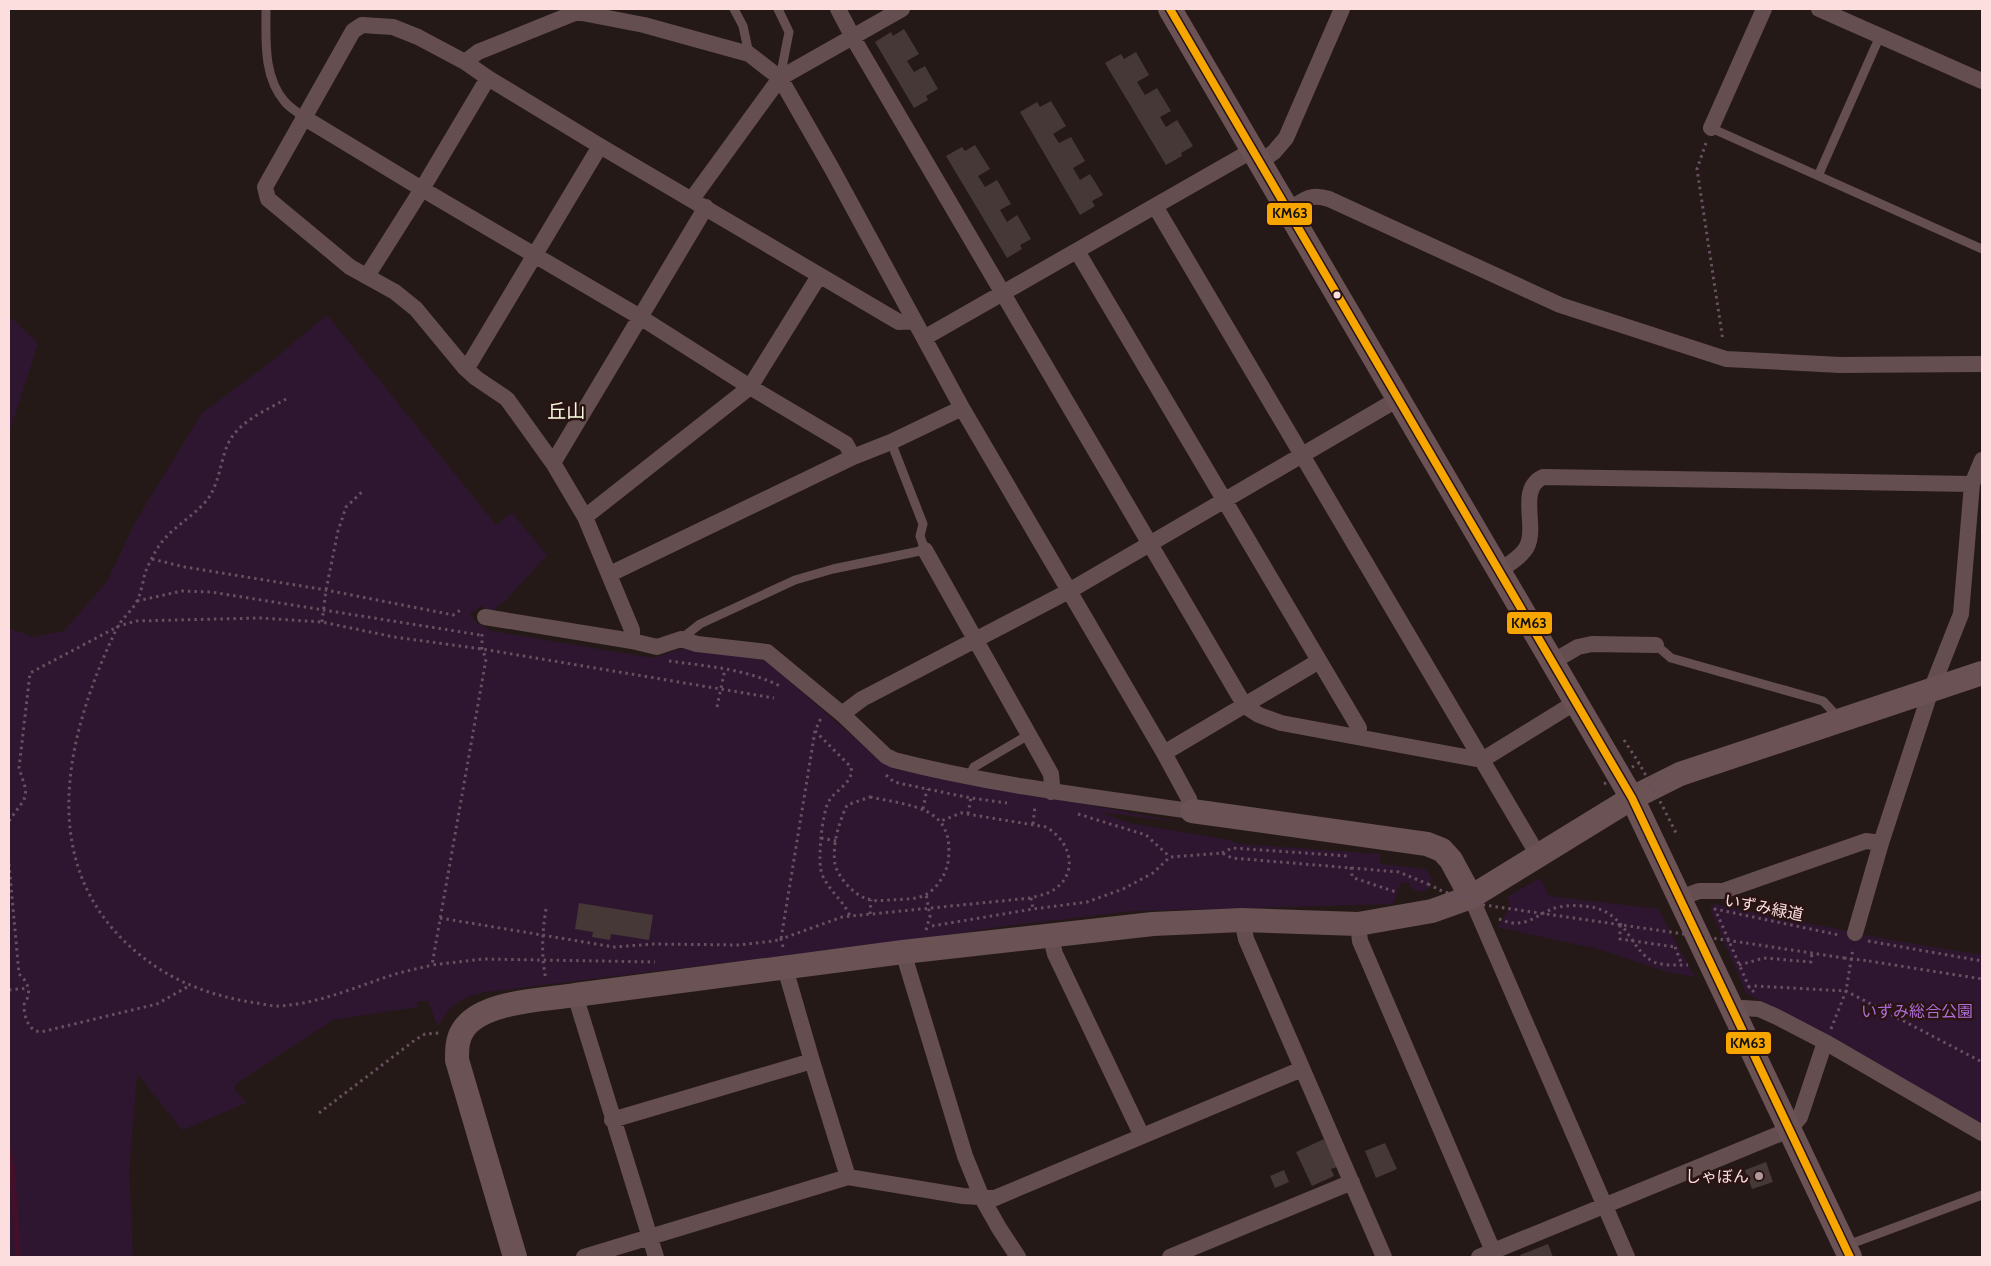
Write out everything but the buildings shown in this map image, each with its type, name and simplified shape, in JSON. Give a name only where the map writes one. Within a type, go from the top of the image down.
[{"type":"street","points":[[838,9],[852,37],[1245,706],[1259,715],[1281,723],[1482,760],[1576,702]]},
{"type":"street","points":[[553,462],[640,317],[699,203],[780,78],[902,9]]},
{"type":"street","points":[[1170,9],[1632,798],[1847,1252]]},
{"type":"street","points":[[924,338],[1156,206],[1256,156],[1274,152],[1286,138],[1342,9]]},
{"type":"street","points":[[1711,128],[1764,9]]},
{"type":"street","points":[[1819,9],[1982,81]]},
{"type":"street","points":[[466,62],[478,52],[574,10],[644,25],[749,54],[780,78],[831,167],[962,408],[1164,753],[1189,799],[1192,811]]},
{"type":"street","points":[[632,641],[632,630],[585,517],[553,462],[508,399],[476,378],[464,367],[416,309],[396,292],[350,267],[268,199],[265,187],[353,31],[362,25],[393,28],[418,37],[466,62],[488,78],[600,146],[899,322],[914,321]]},
{"type":"street","points":[[367,276],[422,189],[488,78]]},
{"type":"street","points":[[303,117],[534,256],[640,317],[750,387],[846,444],[853,457]]},
{"type":"street","points":[[464,367],[470,363],[600,146]]},
{"type":"street","points":[[1288,210],[1310,196],[1317,195],[1329,199],[1560,305],[1726,359],[1840,365],[1982,364]]},
{"type":"street","points":[[1156,206],[1538,855]]},
{"type":"street","points":[[1077,251],[1359,728],[1358,737]]},
{"type":"street","points":[[585,517],[750,387],[819,276]]},
{"type":"street","points":[[835,719],[862,699],[1069,591],[1398,399]]},
{"type":"street","points":[[610,574],[853,457],[891,442],[962,408]]},
{"type":"street","points":[[1854,936],[1881,843],[1932,690],[1961,614],[1972,484],[1982,460]]},
{"type":"street","points":[[1499,571],[1524,551],[1529,537],[1530,490],[1536,480],[1544,477],[1972,484]]},
{"type":"street","points":[[924,550],[1030,734],[1050,774],[1051,792]]},
{"type":"street","points":[[484,622],[632,641],[658,647],[681,639],[697,644],[767,652],[835,719],[886,756],[894,760],[968,778],[1051,792],[1427,844],[1442,850],[1451,860],[1471,897],[1627,1257]]},
{"type":"street","points":[[1552,662],[1578,647],[1592,644],[1656,645]]},
{"type":"street","points":[[1164,753],[1319,661]]},
{"type":"street","points":[[515,1257],[457,1060],[459,1039],[469,1022],[488,1011],[781,954],[903,952],[1050,934],[1153,924],[1242,920],[1358,924],[1432,911],[1471,897],[1632,798],[1680,774],[1982,673]]},
{"type":"street","points":[[1680,898],[1699,891],[1723,891],[1866,841],[1881,843]]},
{"type":"street","points":[[1242,920],[1246,939],[1384,1257]]},
{"type":"street","points":[[1358,924],[1360,942],[1486,1254],[1789,1130],[1800,1117],[1826,1033]]},
{"type":"street","points":[[1050,934],[1055,954],[1142,1136]]},
{"type":"street","points":[[903,952],[962,1147],[982,1198],[1018,1257]]},
{"type":"street","points":[[781,954],[848,1177]]},
{"type":"street","points":[[575,995],[612,1120],[656,1257]]},
{"type":"street","points":[[1733,1011],[1742,1008],[1759,1009],[1826,1033],[1982,1133]]},
{"type":"street","points":[[612,1120],[812,1061]]},
{"type":"street","points":[[584,1257],[848,1177],[963,1196],[995,1198],[1302,1069]]},
{"type":"street","points":[[1170,1257],[1352,1182]]},
{"type":"lane","points":[[266,9],[266,55],[274,83],[285,102],[303,117]]},
{"type":"lane","points":[[734,9],[743,26],[749,54]]},
{"type":"lane","points":[[778,9],[789,32],[780,78]]},
{"type":"lane","points":[[1818,176],[1880,36]]},
{"type":"lane","points":[[1711,128],[1982,250]]},
{"type":"lane","points":[[681,639],[700,624],[795,580],[924,550],[920,536],[923,524],[891,442]]},
{"type":"lane","points":[[1656,645],[1671,658],[1823,701],[1841,720]]},
{"type":"lane","points":[[968,778],[974,767],[1030,734]]},
{"type":"lane","points":[[1847,1252],[1982,1195]]},
{"type":"path","points":[[1711,128],[1697,168],[1726,359]]},
{"type":"path","points":[[286,399],[248,421],[232,436],[213,490],[207,500],[160,544],[146,570],[137,601],[119,626],[91,690],[76,738],[69,787],[71,843],[86,888],[97,907],[130,948],[158,970],[189,986],[231,999],[276,1006],[313,1002],[398,973],[432,965],[484,959],[657,962]]},
{"type":"path","points":[[322,622],[326,590],[338,531],[346,507],[363,491]]},
{"type":"path","points":[[152,559],[185,567],[326,590],[453,615],[462,609]]},
{"type":"path","points":[[137,601],[182,591],[211,592],[491,636]]},
{"type":"path","points":[[9,822],[24,800],[26,790],[19,768],[30,673],[119,626],[136,621],[260,618],[322,622],[394,636],[774,698]]},
{"type":"path","points":[[432,965],[486,659],[482,649],[481,635],[484,622]]},
{"type":"path","points":[[663,660],[725,669],[763,679],[783,689]]},
{"type":"path","points":[[717,707],[725,669]]},
{"type":"path","points":[[816,713],[822,718],[835,719]]},
{"type":"path","points":[[781,954],[781,939],[815,731],[822,718]]},
{"type":"path","points":[[815,731],[849,763],[852,771],[848,781],[830,799],[824,810],[821,838],[821,872],[833,893],[850,916]]},
{"type":"path","points":[[1621,735],[1639,763],[1676,834]]},
{"type":"path","points":[[1604,784],[1639,763]]},
{"type":"path","points":[[882,772],[894,782],[927,790],[1008,803]]},
{"type":"path","points":[[924,809],[927,790]]},
{"type":"path","points":[[870,797],[924,809],[941,821],[949,839],[950,849],[947,865],[943,876],[934,888],[926,894],[916,898],[866,899],[853,891],[836,866],[836,842],[840,819],[847,805],[856,800],[870,797]]},
{"type":"path","points":[[1026,805],[1043,808]]},
{"type":"path","points":[[1033,824],[1035,806]]},
{"type":"path","points":[[440,918],[614,947],[654,944],[740,946],[774,941],[829,921],[850,916],[1031,898],[1049,893],[1065,878],[1070,857],[1065,843],[1055,832],[1046,827],[961,813],[949,816],[941,821]]},
{"type":"path","points":[[1075,813],[1146,835],[1170,857]]},
{"type":"path","points":[[821,838],[836,842]]},
{"type":"path","points":[[926,927],[1087,902],[1123,889],[1153,873],[1170,857],[1222,853],[1232,848],[1355,856]]},
{"type":"path","points":[[1222,853],[1232,858],[1398,872],[1484,906],[1982,979]]},
{"type":"path","points":[[9,864],[19,974],[26,982],[28,988],[28,996],[24,1007],[28,1026],[35,1032],[157,1004],[189,986]]},
{"type":"path","points":[[1351,867],[1354,878],[1396,892]]},
{"type":"path","points":[[926,894],[930,916]]},
{"type":"path","points":[[1031,898],[1033,909]]},
{"type":"path","points":[[870,914],[872,900]]},
{"type":"path","points":[[1493,910],[1503,903]]},
{"type":"path","points":[[1494,918],[1518,923],[1529,920],[1553,908],[1581,906],[1596,908],[1617,918],[1641,950],[1654,962],[1670,965],[1692,964]]},
{"type":"path","points":[[546,909],[542,935],[542,960],[547,985]]},
{"type":"path","name":"いずみ緑道","points":[[1756,995],[1749,987],[1715,910],[1982,961]]},
{"type":"path","points":[[1620,926],[1620,939],[1675,947],[1682,965]]},
{"type":"path","points":[[1826,1033],[1846,992],[1854,936]]},
{"type":"path","points":[[781,954],[793,945]]},
{"type":"path","points":[[1740,965],[1764,958],[1811,962],[1812,953]]},
{"type":"path","points":[[1743,987],[1756,986],[1846,992],[1982,1062]]},
{"type":"path","points":[[9,990],[28,988]]},
{"type":"path","points":[[319,1113],[425,1034],[439,1032],[459,1039]]},
{"type":"green space","points":[[327,315],[496,525],[512,513],[547,555],[506,600],[490,612],[481,606],[470,614],[477,623],[492,631],[653,658],[681,649],[758,658],[767,662],[885,764],[895,769],[1186,823],[1100,812],[1130,823],[1229,840],[1239,844],[1380,854],[1380,864],[1425,869],[1431,876],[1430,887],[1421,892],[1412,888],[1408,882],[1400,884],[1393,904],[1134,911],[486,992],[470,996],[457,1003],[446,1013],[438,1027],[428,1001],[417,1001],[417,1007],[333,1020],[237,1083],[234,1088],[246,1103],[182,1130],[137,1073],[129,1171],[133,1257],[9,1257],[9,628],[33,637],[64,631],[107,581],[137,519],[202,413],[267,365]]},
{"type":"green space","points":[[9,317],[38,343],[9,434]]},
{"type":"green space","points":[[1540,878],[1549,896],[1658,909],[1695,977],[1667,972],[1598,949],[1497,927],[1504,918],[1510,904],[1507,897]]},
{"type":"green space","name":"いずみ総合公園","points":[[1715,904],[1885,939],[1982,955],[1982,1126],[1828,1035],[1746,993],[1710,909]]},
{"type":"waterway","points":[[9,1151],[12,1166],[18,1257]]},
{"type":"transit line","name":"KM63","points":[[1170,9],[1632,798],[1850,1257]]},
{"type":"place","name":"しゃぼん","points":[[1759,1176]]},
{"type":"district","name":"丘山","points":[[566,411]]}]
